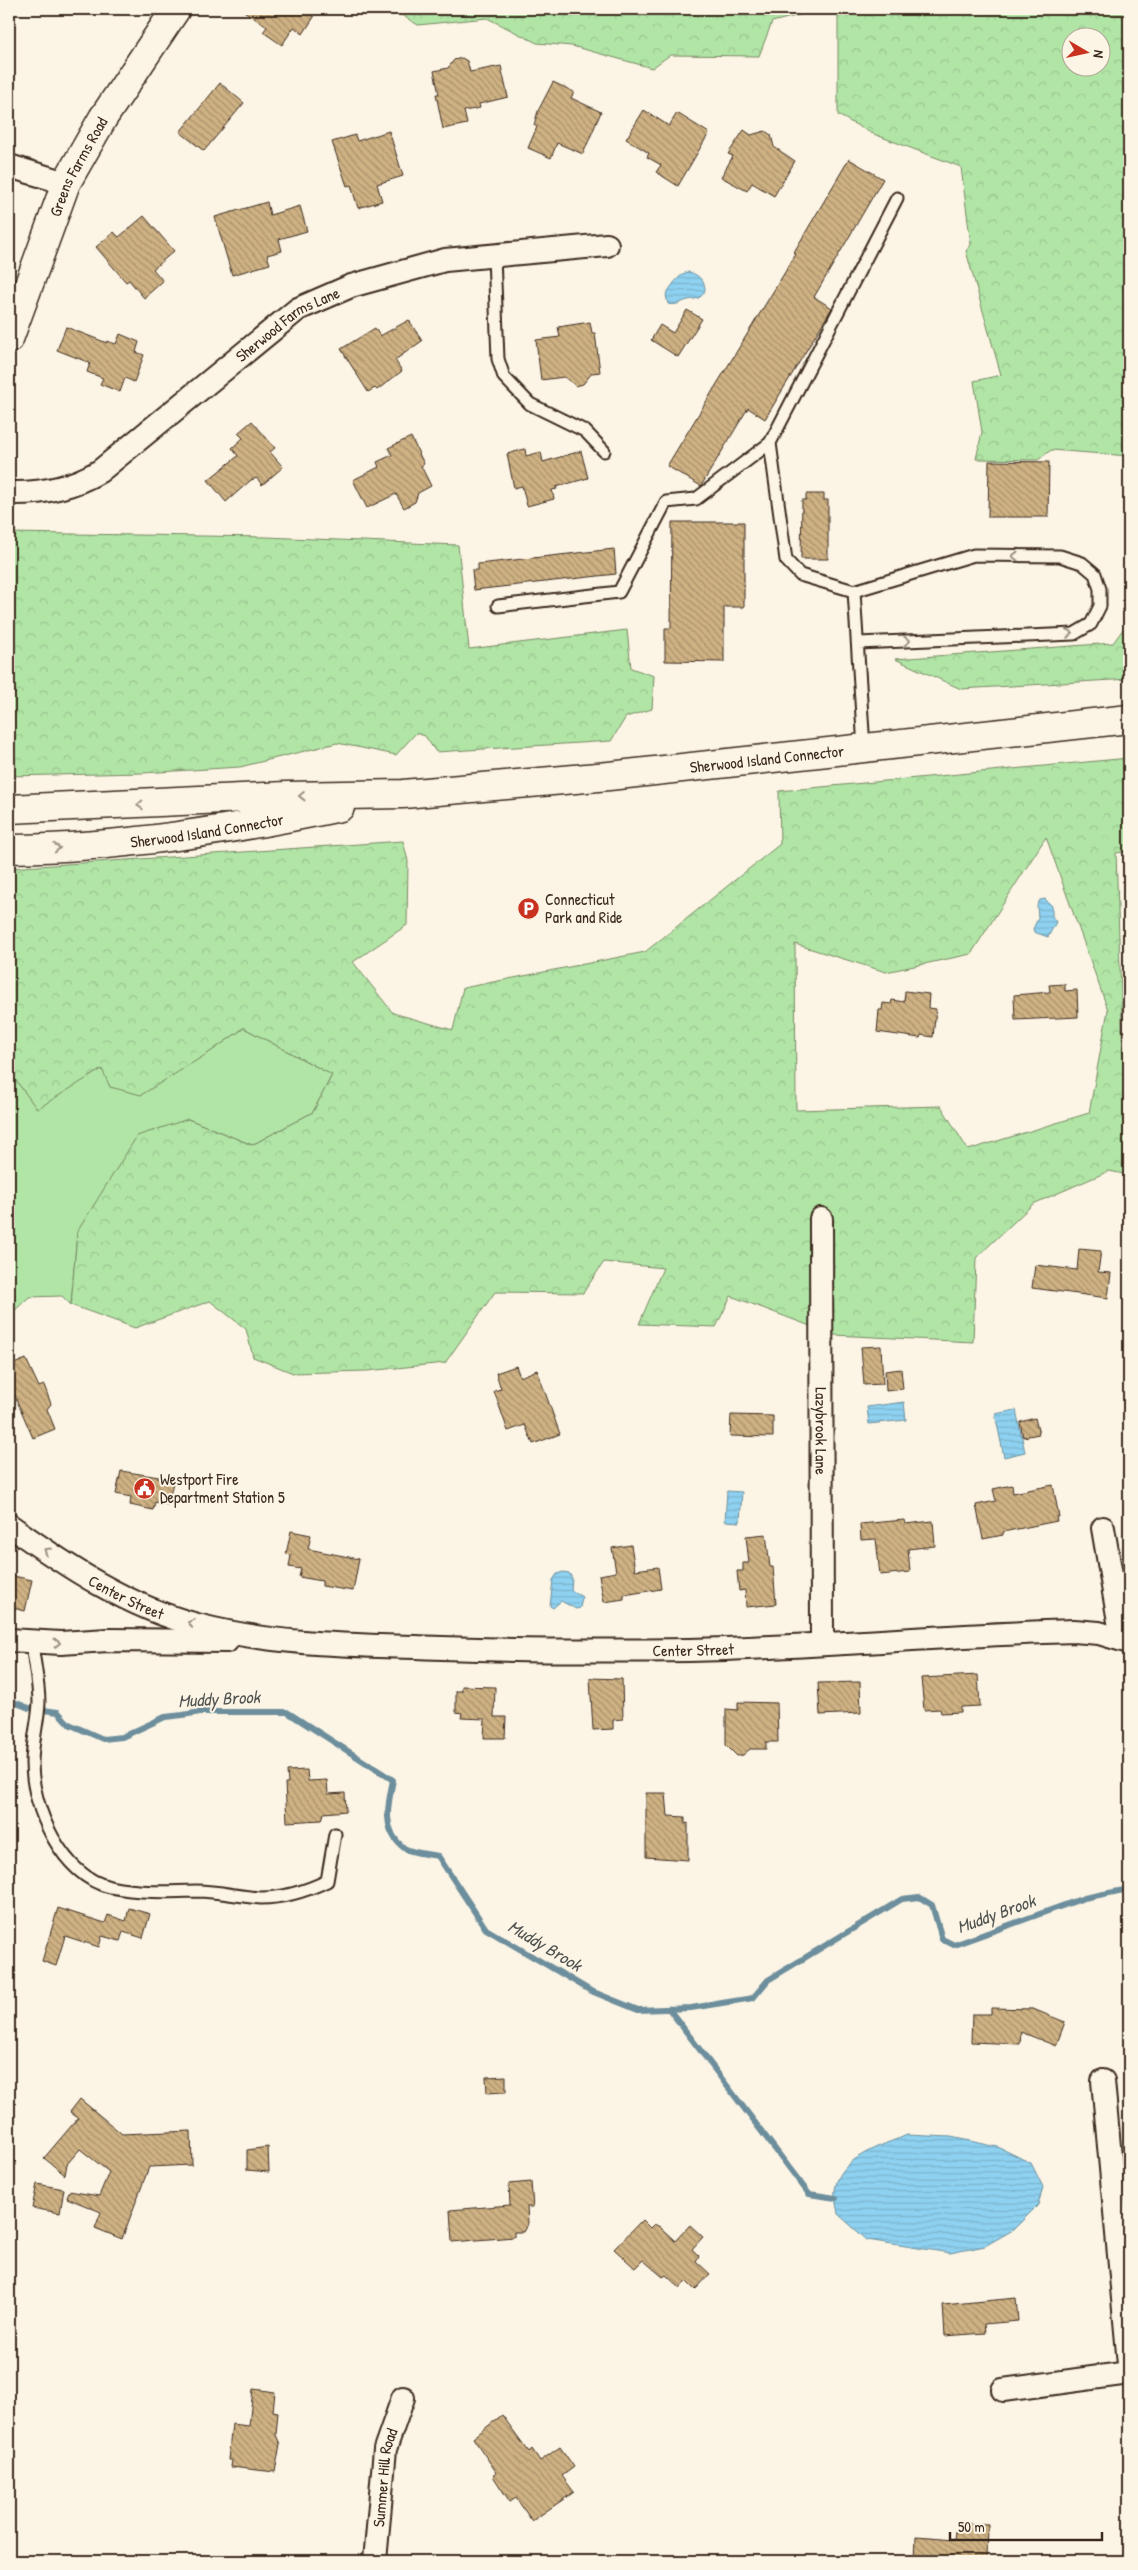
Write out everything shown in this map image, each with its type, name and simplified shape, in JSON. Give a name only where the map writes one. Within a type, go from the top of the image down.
[{"type":"main road","name":"Greens Farms Road","points":[[9,339],[66,183],[103,118],[176,9]]},
{"type":"main road","name":"Sherwood Island Connector","points":[[9,809],[286,796],[403,794],[609,776],[1129,718]]},
{"type":"main road","name":"Sherwood Island Connector","points":[[9,850],[88,846],[225,831],[403,794]]},
{"type":"street","points":[[9,166],[66,183]]},
{"type":"street","name":"Sherwood Farms Lane","points":[[9,492],[34,493],[62,488],[85,480],[100,471],[298,309],[351,286],[445,260],[607,245]]},
{"type":"street","name":"Lazybrook Lane","points":[[821,1219],[822,1643]]},
{"type":"street","name":"Center Street","points":[[9,1525],[113,1593],[195,1624],[256,1638],[305,1643],[581,1652],[1074,1631],[1098,1633],[1126,1640]]},
{"type":"street","points":[[1103,1528],[1126,1640]]},
{"type":"street","name":"Center Street","points":[[9,1640],[32,1643],[228,1641],[256,1638]]},
{"type":"street","points":[[1103,2081],[1129,2364]]},
{"type":"street","points":[[1003,2390],[1129,2373]]},
{"type":"street","name":"Summer Hill Road","points":[[375,2561],[385,2448],[403,2398]]},
{"type":"lane","points":[[498,606],[619,592],[666,502],[696,499],[770,443],[898,198]]},
{"type":"lane","points":[[494,256],[498,359],[504,378],[530,404],[585,431],[604,451]]},
{"type":"lane","points":[[770,443],[786,560],[800,575],[854,591],[974,555],[1060,556],[1082,562],[1095,574],[1100,589],[1100,606],[1091,624],[1074,634],[858,643]]},
{"type":"lane","points":[[854,591],[864,748]]},
{"type":"lane","points":[[32,1643],[39,1702],[32,1764],[35,1791],[47,1829],[62,1852],[88,1876],[109,1886],[164,1892],[210,1891],[262,1898],[304,1893],[327,1882],[334,1834]]},
{"type":"green space","points":[[395,9],[813,9],[811,12],[772,22],[759,56],[670,55],[652,68],[572,46],[537,43],[487,18],[418,25],[395,11]]},
{"type":"green space","points":[[838,9],[1129,9],[1129,456],[1051,450],[1038,460],[976,459],[982,432],[974,381],[1001,375],[966,251],[971,245],[961,167],[871,133],[838,115]]},
{"type":"green space","points":[[9,533],[266,537],[458,545],[469,649],[627,630],[631,668],[654,676],[652,709],[626,717],[611,741],[436,752],[425,736],[416,733],[396,755],[337,743],[240,767],[143,773],[9,776]]},
{"type":"green space","points":[[1129,621],[1129,679],[961,689],[895,659],[1113,643]]},
{"type":"green space","points":[[1129,758],[1129,851],[1116,853],[1123,1051],[1129,1058],[1129,1175],[1109,1171],[1033,1204],[976,1258],[973,1342],[834,1335],[731,1296],[716,1327],[639,1324],[663,1268],[604,1262],[583,1293],[495,1292],[445,1363],[367,1371],[293,1373],[253,1357],[246,1329],[210,1301],[135,1328],[71,1305],[77,1232],[137,1136],[188,1119],[252,1145],[313,1112],[332,1075],[244,1028],[210,1052],[141,1095],[110,1087],[102,1069],[37,1109],[9,1071],[9,868],[403,841],[408,861],[407,925],[353,962],[393,1013],[453,1030],[463,988],[645,952],[780,844],[779,791]],"holes":[[[1046,837],[1108,1010],[1089,1113],[968,1150],[941,1106],[796,1110],[795,944],[886,972],[971,954]]]},
{"type":"green space","points":[[244,1028],[332,1075],[313,1112],[252,1145],[188,1119],[77,1232],[71,1305],[62,1296],[29,1297],[9,1316],[9,1071],[37,1108],[102,1068],[210,1052]]},
{"type":"water","points":[[687,272],[696,275],[702,281],[705,289],[704,293],[697,299],[668,304],[666,295],[672,285]]},
{"type":"water","points":[[1045,899],[1052,906],[1052,916],[1056,922],[1048,937],[1034,932],[1033,929],[1038,918],[1037,905],[1040,900]]},
{"type":"water","points":[[904,1402],[906,1420],[869,1424],[867,1407]]},
{"type":"water","points":[[1016,1410],[1025,1452],[1004,1457],[995,1414]]},
{"type":"water","points":[[727,1491],[742,1492],[740,1522],[725,1521]]},
{"type":"water","points":[[569,1573],[572,1578],[571,1590],[582,1597],[580,1608],[576,1609],[561,1601],[553,1608],[550,1606],[553,1580],[557,1574]]},
{"type":"water","points":[[907,2135],[951,2137],[998,2147],[1031,2163],[1043,2187],[1038,2205],[1013,2230],[985,2246],[950,2253],[867,2240],[838,2214],[835,2190],[838,2179],[844,2169],[863,2154]]},
{"type":"building","points":[[241,9],[303,9],[314,17],[303,34],[294,27],[282,45],[263,32],[267,27]]},
{"type":"building","points":[[462,58],[467,61],[470,72],[501,66],[508,97],[479,104],[480,108],[464,111],[467,124],[443,129],[436,94],[439,94],[434,71],[448,68],[454,60]]},
{"type":"building","points":[[553,82],[574,92],[571,98],[601,112],[583,154],[557,143],[551,158],[528,148],[537,127],[534,125],[538,111]]},
{"type":"building","points":[[220,83],[244,103],[204,151],[180,132]]},
{"type":"building","points":[[644,110],[669,126],[677,113],[709,133],[678,186],[656,172],[661,165],[647,157],[649,153],[626,139]]},
{"type":"building","points":[[744,130],[751,135],[765,131],[771,135],[774,147],[795,161],[774,196],[752,183],[747,191],[721,177],[733,156],[728,154]]},
{"type":"building","points":[[389,131],[403,176],[377,184],[382,201],[358,208],[351,185],[347,186],[332,142],[355,135],[357,141]]},
{"type":"building","points":[[849,159],[883,179],[814,297],[832,308],[765,419],[748,408],[701,486],[667,466],[796,254],[794,252]]},
{"type":"building","points":[[267,202],[270,215],[300,206],[307,231],[279,239],[282,251],[267,255],[270,264],[232,275],[215,217]]},
{"type":"building","points":[[144,216],[174,251],[153,269],[163,281],[144,298],[129,280],[126,282],[96,247],[114,232],[119,237]]},
{"type":"building","points":[[687,310],[702,319],[678,357],[651,340],[660,325],[673,333]]},
{"type":"building","points":[[409,320],[422,341],[395,360],[402,371],[377,390],[375,388],[368,392],[341,349],[375,328],[380,336]]},
{"type":"building","points":[[590,322],[592,333],[595,333],[600,372],[592,373],[583,384],[576,386],[564,377],[541,380],[536,340],[560,337],[558,327]]},
{"type":"building","points":[[66,327],[107,343],[107,341],[116,344],[120,334],[139,342],[136,352],[144,355],[134,382],[125,378],[120,392],[100,384],[103,378],[87,372],[90,363],[57,350]]},
{"type":"building","points":[[252,421],[275,448],[270,452],[283,467],[262,485],[257,478],[251,480],[226,502],[208,480],[238,456],[232,448],[243,438],[238,433]]},
{"type":"building","points":[[411,437],[424,464],[421,466],[431,486],[418,493],[415,502],[404,508],[396,494],[367,508],[353,480],[379,467],[377,462],[392,455],[388,448]]},
{"type":"building","points":[[525,449],[526,456],[541,452],[543,462],[581,451],[588,478],[556,487],[557,489],[552,490],[554,499],[527,506],[522,486],[514,488],[507,454]]},
{"type":"building","points":[[989,461],[1049,462],[1048,517],[988,517]]},
{"type":"building","points":[[806,494],[824,494],[824,500],[828,500],[828,559],[801,559],[802,500],[806,500]]},
{"type":"building","points":[[672,522],[744,522],[744,607],[724,607],[724,662],[665,661],[665,628],[671,628]]},
{"type":"building","points":[[614,549],[616,574],[474,590],[472,570],[478,570],[478,564]]},
{"type":"building","points":[[1065,984],[1065,991],[1077,990],[1078,1017],[1015,1020],[1014,995],[1050,992],[1049,985]]},
{"type":"building","points":[[905,991],[929,994],[928,1008],[936,1009],[933,1037],[921,1035],[920,1038],[877,1032],[879,1010],[882,1010],[883,1003],[891,1004],[892,1000],[904,1002]]},
{"type":"building","points":[[1079,1249],[1101,1251],[1098,1272],[1111,1273],[1108,1298],[1032,1288],[1035,1265],[1077,1270]]},
{"type":"building","points":[[881,1346],[883,1384],[864,1385],[861,1347]]},
{"type":"building","points":[[26,1359],[39,1387],[44,1385],[51,1404],[47,1409],[55,1429],[33,1438],[13,1392],[9,1394],[9,1366]]},
{"type":"building","points":[[516,1366],[520,1377],[537,1370],[560,1434],[533,1444],[525,1425],[508,1431],[494,1391],[501,1389],[496,1373]]},
{"type":"building","points":[[901,1369],[903,1389],[886,1391],[885,1371]]},
{"type":"building","points":[[731,1415],[773,1416],[773,1437],[730,1436]]},
{"type":"building","points":[[1035,1418],[1039,1434],[1023,1437],[1020,1422]]},
{"type":"building","name":"Westport Fire Department Station 5","points":[[121,1471],[159,1477],[173,1482],[168,1505],[155,1502],[153,1510],[130,1505],[131,1497],[116,1494]]},
{"type":"building","points":[[1012,1485],[1013,1493],[1053,1485],[1059,1517],[1056,1517],[1057,1521],[1003,1532],[1003,1535],[983,1539],[976,1505],[996,1501],[993,1489]]},
{"type":"building","points":[[904,1520],[905,1524],[933,1521],[935,1546],[908,1549],[910,1572],[880,1575],[876,1539],[861,1540],[860,1524]]},
{"type":"building","points":[[291,1531],[311,1535],[308,1549],[359,1559],[353,1591],[322,1586],[322,1581],[299,1577],[301,1569],[289,1567],[291,1555],[286,1554]]},
{"type":"building","points":[[766,1534],[770,1567],[773,1567],[776,1604],[746,1607],[745,1590],[739,1591],[737,1571],[743,1571],[743,1563],[749,1563],[746,1536]]},
{"type":"building","points":[[631,1545],[635,1570],[658,1567],[661,1589],[624,1595],[624,1599],[604,1602],[599,1575],[616,1572],[612,1548]]},
{"type":"building","points":[[9,1575],[32,1580],[25,1611],[9,1607]]},
{"type":"building","points":[[978,1675],[980,1706],[961,1707],[961,1712],[941,1713],[940,1709],[924,1710],[921,1678]]},
{"type":"building","points":[[590,1678],[622,1679],[623,1719],[613,1720],[613,1729],[593,1730]]},
{"type":"building","points":[[860,1682],[861,1713],[820,1715],[818,1683]]},
{"type":"building","points":[[462,1686],[495,1687],[494,1717],[506,1717],[505,1738],[484,1738],[485,1719],[461,1718],[462,1713],[456,1712],[456,1691],[462,1691]]},
{"type":"building","points":[[738,1702],[777,1703],[778,1742],[766,1742],[766,1749],[750,1749],[743,1755],[737,1756],[726,1745],[726,1709],[738,1710]]},
{"type":"building","points":[[307,1770],[308,1781],[327,1780],[328,1794],[345,1793],[346,1811],[324,1813],[322,1820],[287,1822],[285,1783],[288,1783],[287,1771]]},
{"type":"building","points":[[646,1793],[666,1793],[668,1816],[685,1817],[685,1824],[688,1823],[688,1860],[646,1857]]},
{"type":"building","points":[[58,1908],[105,1923],[108,1915],[126,1921],[129,1908],[150,1914],[143,1938],[123,1932],[120,1941],[102,1936],[99,1947],[65,1936],[56,1966],[42,1961]]},
{"type":"building","points":[[991,2008],[1033,2009],[1065,2022],[1056,2046],[1021,2032],[1020,2044],[971,2042],[972,2014],[991,2014]]},
{"type":"building","points":[[506,2076],[506,2092],[487,2093],[486,2077]]},
{"type":"building","points":[[80,2099],[122,2134],[191,2131],[192,2165],[149,2167],[122,2239],[95,2228],[101,2212],[67,2198],[69,2191],[99,2196],[109,2172],[80,2149],[67,2164],[65,2175],[44,2158],[78,2118],[70,2112]]},
{"type":"building","points":[[268,2147],[269,2172],[247,2170],[247,2150]]},
{"type":"building","points":[[531,2182],[533,2207],[527,2207],[528,2223],[523,2232],[514,2232],[514,2237],[452,2242],[450,2210],[510,2205],[509,2184]]},
{"type":"building","points":[[37,2184],[64,2189],[60,2213],[32,2208]]},
{"type":"building","points":[[642,2220],[650,2228],[654,2224],[660,2227],[675,2241],[690,2225],[703,2237],[692,2249],[699,2256],[696,2261],[710,2274],[695,2290],[686,2281],[680,2288],[666,2275],[663,2277],[643,2260],[635,2268],[614,2249]]},
{"type":"building","points":[[1016,2298],[1018,2321],[984,2324],[985,2333],[945,2336],[943,2305]]},
{"type":"building","points":[[253,2389],[275,2392],[273,2411],[278,2412],[276,2435],[280,2444],[275,2472],[231,2467],[232,2460],[228,2460],[232,2424],[249,2426]]},
{"type":"building","points":[[502,2415],[529,2452],[532,2449],[540,2461],[560,2447],[574,2467],[562,2476],[574,2492],[532,2521],[516,2498],[510,2502],[493,2476],[497,2473],[473,2438]]},
{"type":"building","points":[[962,2523],[988,2524],[987,2561],[915,2561],[916,2536],[955,2539],[956,2531],[962,2531]]},
{"type":"waterway","name":"Muddy Brook","points":[[9,1700],[29,1708],[58,1712],[69,1724],[103,1739],[122,1737],[165,1717],[200,1712],[287,1712],[393,1780],[388,1807],[389,1825],[392,1833],[397,1841],[407,1850],[438,1856],[486,1929],[591,1991],[638,2010],[691,2008],[753,1998],[768,1980],[902,1899],[919,1897],[932,1905],[942,1939],[954,1945],[1084,1898],[1129,1889]]},
{"type":"waterway","points":[[669,2009],[809,2194],[836,2198]]},
{"type":"place","name":"Connecticut Park and Ride","points":[[529,908]]},
{"type":"place","name":"Westport Fire Department Station 5","points":[[144,1488]]}]
